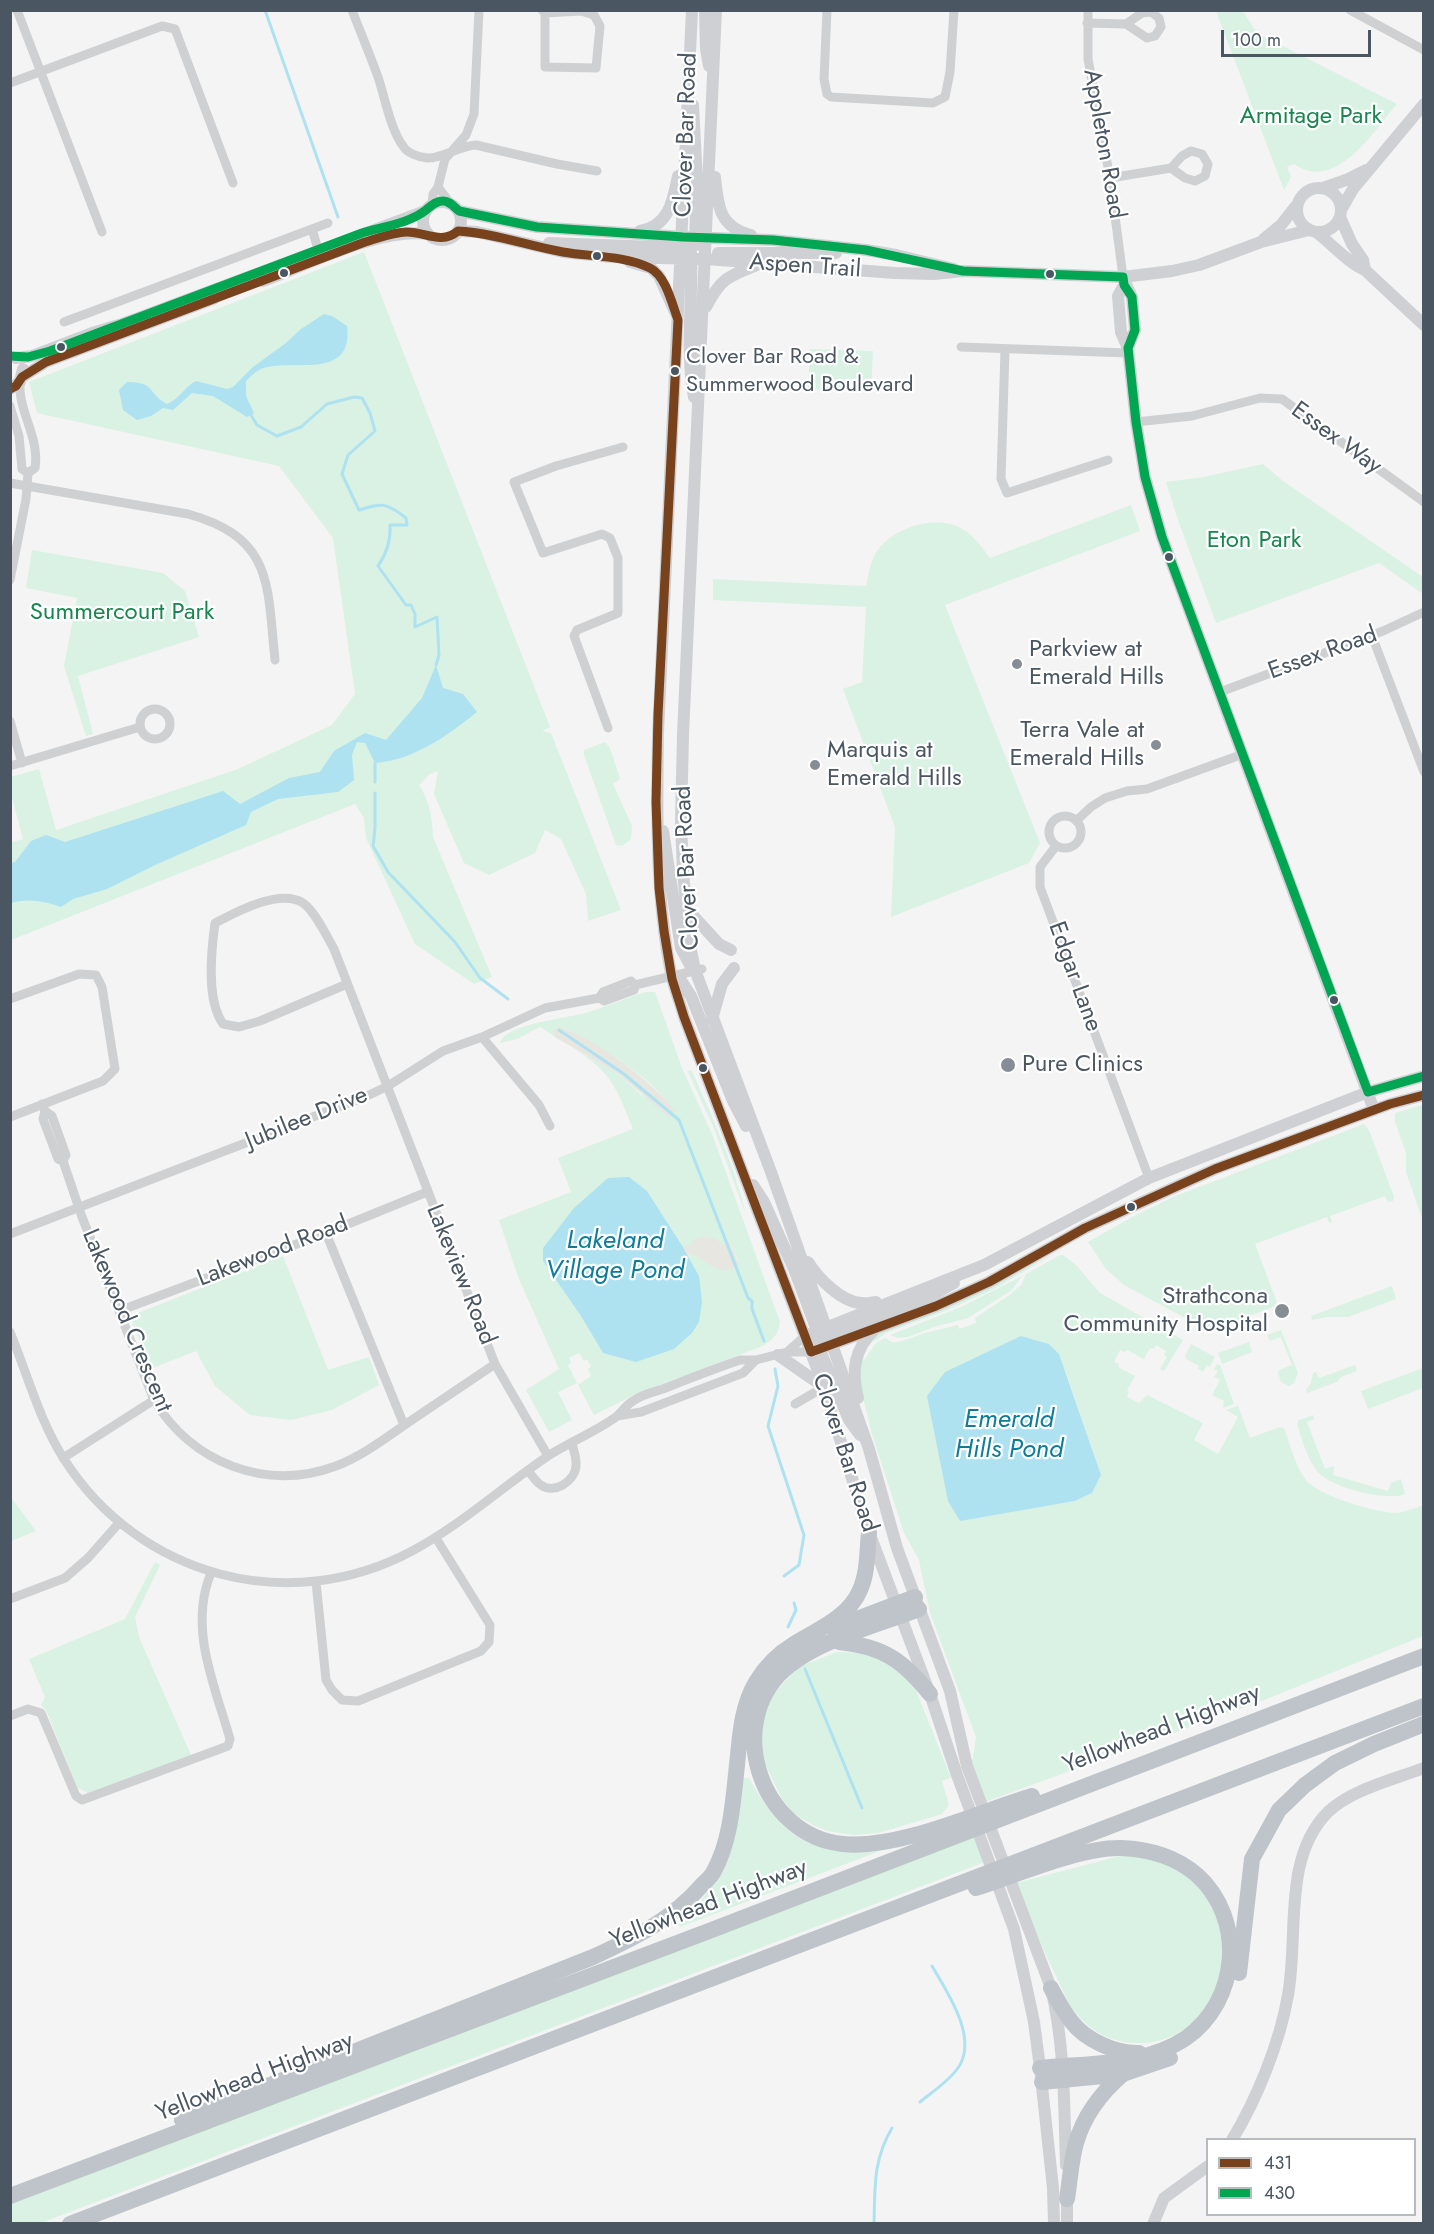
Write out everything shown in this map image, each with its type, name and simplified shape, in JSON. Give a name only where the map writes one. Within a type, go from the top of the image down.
[{"type":"highway","points":[[48,2182],[198,2112],[593,1958],[627,1941],[682,1907],[713,1872],[729,1828],[741,1726],[747,1701],[756,1681],[770,1663],[792,1645],[843,1613],[857,1597],[865,1576],[869,1532]]},
{"type":"highway","points":[[804,1638],[917,1603]]},
{"type":"highway","points":[[898,1610],[788,1666],[772,1684],[755,1716],[752,1737],[761,1779],[780,1811],[806,1833],[825,1842],[869,1845],[955,1829]]},
{"type":"highway","points":[[835,1641],[870,1647],[891,1656],[908,1669],[930,1694]]},
{"type":"highway","name":"Yellowhead Highway","points":[[10,2196],[1045,1793],[1062,1794],[1424,1656]]},
{"type":"highway","points":[[70,2223],[807,1941],[1028,1864],[1424,1706]]},
{"type":"highway","points":[[1067,2199],[1076,2143],[1090,2110],[1106,2089],[1124,2074],[1186,2052],[1220,2022],[1235,1994],[1238,1980],[1252,1859],[1279,1810],[1315,1776],[1335,1763],[1424,1724]]},
{"type":"highway","points":[[1028,1864],[1120,1848],[1157,1853],[1172,1859],[1209,1887],[1223,1914],[1229,1934],[1230,1962],[1225,1987],[1214,2009],[1199,2028],[1173,2046],[1161,2050],[1063,2073]]},
{"type":"highway","points":[[1051,1988],[1071,2021],[1081,2032],[1100,2043],[1135,2053],[1161,2050]]},
{"type":"highway","points":[[1041,2075],[1124,2074]]},
{"type":"main road","name":"Clover Bar Road","points":[[692,10],[686,135],[694,249],[703,314],[681,822],[690,946],[712,1019],[796,1242],[822,1340],[869,1449],[897,1548],[951,1697],[967,1766],[1051,1988],[1056,2009],[1063,2073],[1067,2223]]},
{"type":"main road","points":[[705,10],[706,49],[713,88]]},
{"type":"main road","name":"Clover Bar Road","points":[[716,10],[711,144],[694,249],[678,321],[658,733],[659,885],[671,975],[684,1017],[805,1336],[822,1340]]},
{"type":"main road","points":[[689,74],[695,123],[697,181],[690,312],[691,383],[698,418]]},
{"type":"main road","name":"Aspen Trail","points":[[694,249],[773,240],[880,252],[963,271],[1124,281],[1172,271],[1199,265],[1261,242],[1330,229],[1353,189],[1422,106],[1424,92]]},
{"type":"main road","points":[[627,233],[655,226],[671,209],[686,135]]},
{"type":"main road","points":[[711,144],[721,215],[737,230],[773,240]]},
{"type":"main road","name":"Aspen Trail","points":[[1261,242],[1281,225],[1303,194],[1309,190],[1346,180],[1372,166]]},
{"type":"main road","points":[[1323,188],[1336,195],[1340,213],[1352,244],[1363,260],[1365,270]]},
{"type":"main road","points":[[13,357],[32,356],[177,304],[442,201],[454,207],[537,227],[627,233],[694,249]]},
{"type":"main road","points":[[1296,206],[1299,220],[1333,244],[1355,266],[1365,270],[1424,325]]},
{"type":"main road","points":[[428,234],[423,223],[429,207]]},
{"type":"main road","points":[[17,383],[46,362],[365,242],[406,232],[428,234],[437,240],[448,239],[458,231],[461,221],[454,207]]},
{"type":"main road","points":[[458,231],[477,232],[562,252],[611,257],[651,268],[668,291],[678,321]]},
{"type":"main road","points":[[515,242],[694,249],[880,252]]},
{"type":"main road","points":[[611,257],[694,249]]},
{"type":"main road","name":"Aspen Trail","points":[[694,249],[760,264],[895,273],[934,274],[963,271]]},
{"type":"main road","points":[[703,314],[715,291],[724,280],[760,264]]},
{"type":"main road","points":[[1124,281],[1118,296],[1121,332],[1128,350],[1145,477],[1162,537],[1374,1110]]},
{"type":"main road","points":[[13,357],[22,366],[17,383]]},
{"type":"main road","points":[[657,801],[681,948],[686,961],[699,970]]},
{"type":"main road","points":[[686,908],[719,944],[731,950]]},
{"type":"main road","points":[[712,1019],[722,984],[734,969]]},
{"type":"main road","points":[[671,975],[680,979],[688,991],[733,1101],[771,1172]]},
{"type":"main road","points":[[822,1340],[921,1301],[1149,1178],[1368,1092],[1424,1076]]},
{"type":"main road","points":[[805,1336],[822,1340],[878,1327],[936,1306],[988,1282],[1085,1228],[1215,1169],[1374,1110],[1424,1095]]},
{"type":"main road","points":[[736,1156],[768,1211],[822,1340]]},
{"type":"main road","points":[[796,1242],[814,1271],[837,1293],[861,1304],[892,1300]]},
{"type":"main road","points":[[822,1340],[892,1300],[984,1265]]},
{"type":"main road","points":[[869,1449],[855,1386],[854,1371],[856,1355],[860,1347],[878,1327]]},
{"type":"main road","name":"Clover Bar Road","points":[[822,1340],[824,1387],[869,1532],[1014,1929],[1034,2022],[1053,2188],[1054,2223]]},
{"type":"main road","points":[[782,1353],[824,1387]]},
{"type":"main road","points":[[1232,2138],[1267,2066],[1284,2017],[1291,1978],[1298,1876],[1306,1843],[1329,1812],[1343,1801],[1424,1768]]},
{"type":"main road","points":[[1153,2223],[1164,2198],[1206,2167]]},
{"type":"street","points":[[17,10],[102,232]]},
{"type":"street","points":[[352,10],[378,76],[396,133],[403,147],[414,155],[428,158],[464,146],[476,145],[597,171]]},
{"type":"street","points":[[429,207],[438,187],[445,159],[466,135],[474,114],[480,10]]},
{"type":"street","points":[[827,10],[824,79],[827,94],[831,97],[933,103],[945,97],[950,72],[954,10]]},
{"type":"street","name":"Appleton Road","points":[[1088,10],[1088,59],[1110,178],[1124,281]]},
{"type":"street","points":[[1350,10],[1424,50]]},
{"type":"street","points":[[581,11],[594,15],[600,26],[596,68],[545,67],[544,12],[581,11]]},
{"type":"street","points":[[1087,23],[1126,24]]},
{"type":"street","points":[[10,82],[162,26],[175,29],[233,183]]},
{"type":"street","points":[[1110,178],[1171,168]]},
{"type":"street","points":[[438,187],[454,207]]},
{"type":"street","points":[[64,322],[328,223]]},
{"type":"street","points":[[312,229],[318,249]]},
{"type":"street","points":[[86,314],[92,333]]},
{"type":"street","points":[[961,347],[1005,350],[1128,350]]},
{"type":"street","points":[[1005,350],[1001,479],[1007,494],[1108,460]]},
{"type":"street","points":[[10,580],[28,473],[35,468],[36,449],[17,383]]},
{"type":"street","name":"Essex Way","points":[[1136,422],[1192,416],[1260,398],[1282,399],[1424,502]]},
{"type":"street","points":[[10,406],[19,436],[22,469],[28,473]]},
{"type":"street","points":[[608,728],[574,636],[577,630],[618,613],[618,558],[610,538],[603,534],[543,553],[514,482],[556,466],[623,447]]},
{"type":"street","points":[[10,483],[188,514],[232,532],[253,553],[261,567],[268,595],[275,660]]},
{"type":"street","name":"Essex Road","points":[[1220,692],[1372,636],[1424,612]]},
{"type":"street","points":[[1372,636],[1420,752],[1424,772]]},
{"type":"street","points":[[10,721],[22,763]]},
{"type":"street","points":[[10,766],[140,727]]},
{"type":"street","points":[[1076,821],[1105,798],[1127,791],[1147,789],[1243,754]]},
{"type":"street","points":[[1061,817],[1072,818],[1076,821],[1081,830],[1079,840],[1071,847],[1056,846],[1050,837],[1052,822],[1061,817]]},
{"type":"street","name":"Edgar Lane","points":[[1056,846],[1040,867],[1038,873],[1040,887],[1149,1178]]},
{"type":"street","points":[[287,897],[304,903],[317,920],[334,950],[347,984],[260,1021],[239,1027],[223,1024],[217,1016],[213,1001],[212,945],[215,923],[241,909],[275,899],[287,897]]},
{"type":"street","points":[[671,975],[699,970]]},
{"type":"street","points":[[10,999],[79,974],[96,975],[102,987],[115,1069],[103,1081],[44,1108],[10,1117]]},
{"type":"street","name":"Jubilee Drive","points":[[10,1234],[367,1096],[388,1086],[443,1051],[482,1037],[545,1008],[599,998],[604,1001],[634,990],[635,985],[671,975]]},
{"type":"street","name":"Lakeview Road","points":[[347,984],[495,1364],[548,1456]]},
{"type":"street","points":[[482,1037],[539,1105],[550,1126]]},
{"type":"street","name":"Lakewood Crescent","points":[[44,1108],[52,1116],[66,1155],[63,1161],[79,1208],[154,1400],[165,1418],[190,1443],[206,1454],[241,1469],[289,1476],[337,1465],[375,1445],[495,1364]]},
{"type":"street","name":"Lakewood Road","points":[[119,1311],[326,1233],[427,1192]]},
{"type":"street","points":[[326,1233],[404,1425]]},
{"type":"street","points":[[10,1332],[50,1433],[63,1458],[93,1498],[119,1523],[168,1556],[211,1573],[283,1583],[316,1582],[373,1569],[436,1538],[548,1456],[617,1416],[634,1400],[740,1360],[756,1360],[822,1340]]},
{"type":"street","points":[[782,1353],[805,1336]]},
{"type":"street","points":[[617,1416],[641,1412],[743,1373],[756,1360]]},
{"type":"street","points":[[688,1379],[694,1391]]},
{"type":"street","points":[[795,1404],[824,1387]]},
{"type":"street","points":[[63,1458],[154,1400]]},
{"type":"street","points":[[528,1471],[542,1486],[552,1489],[562,1486],[572,1478],[576,1470],[577,1462],[572,1442]]},
{"type":"street","points":[[10,1599],[65,1578],[88,1558],[119,1523]]},
{"type":"street","points":[[316,1582],[326,1680],[342,1700],[358,1701],[481,1652],[489,1642],[490,1625],[436,1538]]},
{"type":"street","points":[[10,1716],[28,1709],[41,1713],[76,1796],[82,1800],[228,1746],[231,1739],[201,1638],[202,1603],[211,1573]]},
{"type":"green space","name":"Armitage Park","points":[[1216,11],[1243,11],[1257,33],[1397,104],[1358,150],[1333,168],[1320,172],[1306,170],[1294,164],[1287,167],[1291,177],[1284,190]]},
{"type":"green space","points":[[364,252],[550,727],[542,731],[551,733],[621,910],[588,921],[586,894],[561,839],[545,830],[535,853],[489,875],[464,863],[434,794],[438,771],[430,774],[419,785],[430,810],[433,837],[492,977],[474,984],[415,944],[366,838],[364,818],[355,804],[11,940],[10,843],[23,839],[11,794],[11,777],[39,769],[56,830],[238,769],[332,725],[355,694],[333,538],[279,466],[37,413],[29,382]]},
{"type":"green space","points":[[810,349],[873,351],[871,392],[808,389]]},
{"type":"green space","name":"Eton Park","points":[[1263,464],[1283,481],[1423,577],[1423,594],[1379,563],[1216,623],[1166,482],[1204,477]]},
{"type":"green space","points":[[1131,505],[1140,531],[945,605],[1040,843],[1029,863],[891,917],[895,827],[843,689],[862,682],[866,607],[713,600],[713,579],[866,586],[871,563],[877,551],[893,536],[913,526],[936,522],[957,526],[972,536],[990,558]]},
{"type":"green space","name":"Summercourt Park","points":[[32,550],[163,573],[185,591],[199,637],[78,676],[93,734],[86,736],[64,666],[77,598],[26,588]]},
{"type":"green space","points":[[605,742],[610,748],[620,779],[613,784],[632,826],[631,839],[622,846],[616,845],[584,755],[584,750]]},
{"type":"green space","points":[[646,992],[655,992],[682,1068],[712,1134],[780,1322],[779,1327],[774,1338],[760,1347],[634,1395],[594,1415],[578,1385],[591,1376],[588,1369],[591,1367],[587,1359],[584,1361],[579,1353],[569,1358],[571,1363],[568,1365],[577,1383],[558,1392],[572,1420],[549,1432],[526,1390],[559,1369],[518,1277],[499,1220],[571,1192],[558,1158],[633,1129],[610,1080],[591,1060],[571,1046],[620,1075],[641,1095],[675,1111],[653,1086],[625,1064],[564,1028],[555,1037],[540,1027],[517,1039],[500,1043],[505,1036],[526,1026],[589,1012]],"holes":[[[647,1191],[683,1247],[724,1245],[729,1241],[739,1262],[730,1267],[717,1268],[695,1255],[687,1254],[699,1276],[603,1353],[543,1248],[556,1232]]]},
{"type":"green space","points":[[687,1070],[692,1071],[722,1142],[746,1215],[713,1126]]},
{"type":"green space","points":[[1424,1105],[1423,1221],[1406,1172],[1406,1153],[1395,1122],[1395,1113]]},
{"type":"green space","points":[[1364,1124],[1369,1130],[1394,1197],[1393,1201],[1388,1202],[1385,1196],[1330,1216],[1332,1222],[1329,1223],[1327,1217],[1255,1244],[1276,1300],[1273,1307],[1220,1327],[1200,1326],[1124,1285],[1106,1269],[1088,1242],[1173,1197]]},
{"type":"green space","points":[[1060,1251],[992,1290],[943,1312],[888,1332],[868,1345],[883,1331],[988,1288]]},
{"type":"green space","points":[[1063,1255],[1076,1265],[1100,1293],[1183,1340],[1164,1371],[1160,1369],[1167,1357],[1164,1355],[1166,1351],[1156,1345],[1154,1349],[1150,1348],[1144,1359],[1127,1350],[1125,1352],[1120,1350],[1114,1362],[1119,1364],[1118,1367],[1135,1376],[1127,1390],[1129,1392],[1127,1397],[1139,1403],[1147,1395],[1203,1423],[1194,1440],[1218,1454],[1238,1417],[1226,1410],[1238,1406],[1250,1438],[1280,1427],[1284,1428],[1302,1474],[1313,1486],[1323,1492],[1362,1507],[1387,1512],[1397,1513],[1423,1505],[1423,1636],[1264,1700],[985,1802],[969,1762],[973,1758],[976,1737],[930,1613],[919,1560],[904,1533],[872,1434],[862,1394],[858,1364],[861,1359],[864,1360],[876,1343],[885,1338],[892,1342],[899,1342],[925,1333],[958,1325],[959,1329],[976,1323],[975,1318],[1021,1285],[1026,1274]],"holes":[[[1021,1336],[1049,1344],[1066,1373],[1101,1475],[1092,1493],[1075,1501],[1051,1505],[1007,1343]]]},
{"type":"green space","points":[[283,1256],[328,1370],[369,1357],[379,1385],[332,1410],[291,1420],[250,1415],[215,1386],[196,1351],[150,1369],[130,1316]]},
{"type":"green space","points":[[1022,1276],[1012,1290],[968,1318],[908,1337],[898,1338],[890,1335],[961,1307]]},
{"type":"green space","points":[[1392,1286],[1396,1299],[1348,1317],[1312,1320],[1311,1316]]},
{"type":"green space","points":[[1281,1330],[1298,1373],[1294,1383],[1289,1386],[1281,1382],[1278,1373],[1279,1370],[1292,1365],[1281,1337],[1270,1341],[1267,1335]]},
{"type":"green space","points":[[1249,1342],[1252,1352],[1222,1364],[1218,1353]]},
{"type":"green space","points":[[1191,1344],[1215,1357],[1210,1367],[1207,1365],[1203,1372],[1198,1369],[1199,1366],[1186,1359],[1185,1356]]},
{"type":"green space","points":[[1217,1364],[1220,1365],[1234,1404],[1223,1408],[1224,1401],[1212,1395],[1220,1380],[1214,1377],[1218,1371],[1214,1369]]},
{"type":"green space","points":[[1355,1365],[1357,1371],[1341,1377],[1337,1382],[1307,1393],[1306,1390],[1311,1383],[1313,1373],[1316,1372],[1319,1378]]},
{"type":"green space","points":[[1423,1368],[1423,1388],[1368,1409],[1361,1391]]},
{"type":"green space","points":[[1313,1415],[1314,1419],[1307,1422],[1325,1469],[1333,1466],[1333,1475],[1388,1491],[1391,1483],[1401,1479],[1405,1494],[1385,1496],[1359,1492],[1323,1477],[1310,1460],[1297,1423]]},
{"type":"green space","points":[[10,1496],[36,1531],[11,1541],[10,1541]]},
{"type":"green space","points":[[155,1562],[160,1565],[135,1617],[139,1637],[191,1755],[89,1794],[77,1787],[46,1710],[41,1705],[45,1697],[29,1659],[125,1619]]},
{"type":"green space","points":[[837,1652],[866,1653],[884,1660],[914,1685],[951,1778],[942,1781],[949,1805],[942,1814],[878,1833],[854,1835],[827,1831],[813,1825],[793,1813],[782,1799],[761,1751],[764,1705],[798,1667]]},
{"type":"green space","points":[[742,1778],[749,1778],[778,1821],[798,1837],[810,1843],[838,1849],[885,1849],[680,1927],[678,1924],[696,1907],[713,1885]]},
{"type":"green space","points":[[976,1836],[985,1862],[41,2223],[11,2224],[11,2204]]},
{"type":"green space","points":[[1124,1855],[1149,1858],[1168,1864],[1190,1879],[1214,1909],[1226,1951],[1224,1970],[1218,1987],[1200,2016],[1173,2036],[1156,2041],[1139,2043],[1118,2041],[1100,2034],[1084,2022],[1070,2006],[1027,1914],[1016,1883]]},
{"type":"sand","points":[[560,1027],[607,1051],[638,1074],[676,1111],[669,1117],[620,1075],[555,1037],[554,1030]]},
{"type":"sand","points":[[704,1236],[724,1245],[729,1241],[739,1264],[731,1269],[719,1269],[698,1257],[687,1254],[683,1247],[690,1246],[695,1239]]},
{"type":"water","points":[[324,314],[332,316],[347,326],[346,344],[340,355],[330,361],[317,364],[273,366],[257,371],[246,381],[246,396],[254,413],[247,417],[213,396],[192,393],[173,410],[163,408],[151,416],[137,420],[123,410],[119,390],[127,382],[148,386],[167,404],[196,381],[227,389],[233,387],[253,367]]},
{"type":"water","points":[[436,665],[443,688],[463,694],[477,712],[454,730],[417,752],[375,763],[365,743],[357,742],[352,755],[354,780],[338,792],[278,799],[251,812],[246,825],[107,889],[73,899],[61,907],[36,901],[11,903],[11,863],[15,862],[31,841],[46,835],[65,842],[223,791],[240,804],[289,778],[320,772],[334,751],[365,733],[386,740],[422,698]]},
{"type":"water","name":"Lakeland Village Pond","points":[[629,1177],[647,1191],[683,1247],[699,1276],[702,1302],[699,1322],[692,1333],[674,1349],[636,1362],[603,1353],[543,1261],[543,1248],[574,1208],[608,1178]]},
{"type":"water","name":"Emerald Hills Pond","points":[[1021,1336],[1049,1344],[1059,1354],[1101,1475],[1092,1493],[1075,1501],[960,1521],[948,1501],[927,1396],[945,1372]]},
{"type":"waterway","points":[[265,10],[338,217]]},
{"type":"waterway","points":[[251,415],[257,425],[277,436],[301,427],[327,404],[354,397],[362,398],[370,413],[375,431],[348,455],[342,474],[359,510],[384,505],[406,518],[407,525],[390,525],[388,547],[378,566],[406,605],[411,605],[415,614],[415,627],[437,617],[439,655],[436,665]]},
{"type":"waterway","points":[[375,763],[375,782]]},
{"type":"waterway","points":[[375,793],[373,846],[388,872],[455,942],[480,978],[508,999]]},
{"type":"waterway","points":[[559,1030],[624,1074],[679,1120],[748,1298],[752,1301],[752,1309],[764,1341]]},
{"type":"waterway","points":[[775,1369],[778,1386],[768,1426],[804,1535],[799,1565],[784,1576]]},
{"type":"waterway","points":[[788,1627],[796,1610],[794,1603]]},
{"type":"waterway","points":[[805,1669],[862,1808]]},
{"type":"waterway","points":[[920,2102],[954,2073],[964,2056],[963,2029],[952,2002],[932,1966]]},
{"type":"waterway","points":[[874,2224],[878,2163],[892,2128]]},
{"type":"transit line","name":"430","points":[[10,356],[28,357],[50,351],[362,233],[404,221],[435,203],[443,201],[450,203],[459,211],[537,227],[683,237],[773,240],[866,250],[963,271],[1123,277],[1124,285],[1132,297],[1135,330],[1128,348],[1136,422],[1145,477],[1162,537],[1368,1092],[1424,1076]]},
{"type":"transit line","name":"431","points":[[10,389],[16,386],[22,377],[46,362],[365,242],[396,233],[407,232],[433,237],[446,237],[458,231],[485,234],[563,252],[629,261],[656,272],[668,291],[678,320],[658,715],[656,802],[659,888],[664,931],[672,979],[684,1017],[811,1352],[936,1306],[989,1282],[1085,1228],[1215,1169],[1390,1104],[1424,1095]]},
{"type":"place","name":"Clover Bar Road & Summerwood Boulevard","points":[[675,371]]},
{"type":"place","name":"Parkview at Emerald Hills","points":[[1017,664]]},
{"type":"place","name":"Terra Vale at Emerald Hills","points":[[1156,745]]},
{"type":"place","name":"Marquis at Emerald Hills","points":[[815,765]]},
{"type":"place","name":"Pure Clinics","points":[[1008,1065]]},
{"type":"place","name":"Strathcona Community Hospital","points":[[1282,1311]]}]
